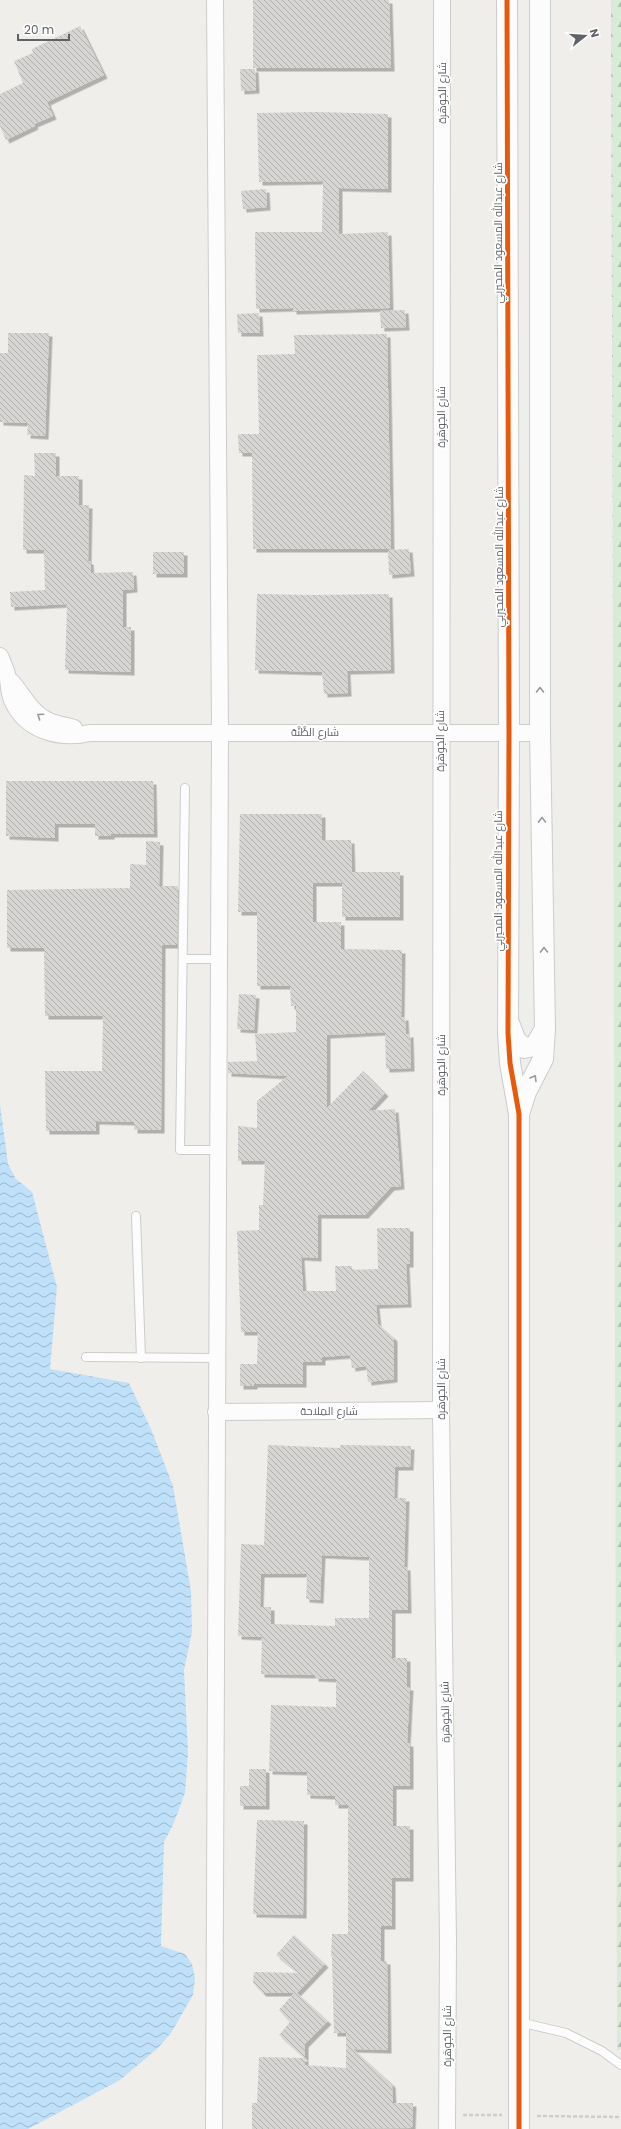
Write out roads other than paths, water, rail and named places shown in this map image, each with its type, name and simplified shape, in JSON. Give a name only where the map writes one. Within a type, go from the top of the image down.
[{"type":"street","points":[[214,2129],[216,1358],[220,732],[215,0]]},
{"type":"street","name":"شارع الجَوهَرة","points":[[442,0],[440,733],[441,1410],[448,1942],[447,2129]]},
{"type":"street","name":"شارع عبدالله المسعود المحيربي","points":[[507,0],[509,733],[508,1020],[510,1063],[518,1114]]},
{"type":"street","points":[[519,2129],[518,1114],[526,1092],[543,1059],[545,1029],[540,733],[540,9]]},
{"type":"street","name":"شارع الظَّنَّة","points":[[0,656],[8,678],[39,716],[59,725],[90,733],[540,733]]},
{"type":"street","points":[[508,1020],[516,1041],[524,1048],[535,1046],[545,1029]]},
{"type":"street","name":"شارع المِلاحة","points":[[216,1412],[441,1410]]},
{"type":"lane","points":[[540,9],[549,0]]},
{"type":"lane","points":[[185,788],[180,1150],[217,1150]]},
{"type":"lane","points":[[183,959],[218,959]]},
{"type":"lane","points":[[136,1216],[141,1358]]},
{"type":"lane","points":[[86,1357],[216,1358]]},
{"type":"lane","points":[[519,2022],[566,2033],[596,2048],[621,2065]]},
{"type":"water","points":[[0,1104],[8,1164],[16,1179],[32,1192],[57,1287],[50,1369],[129,1383],[151,1429],[173,1486],[191,1591],[192,1632],[184,1670],[188,1753],[185,1793],[173,1825],[164,1842],[161,1946],[185,1954],[192,1964],[195,1978],[193,1995],[171,2033],[157,2049],[120,2080],[28,2129],[0,2129]]}]
